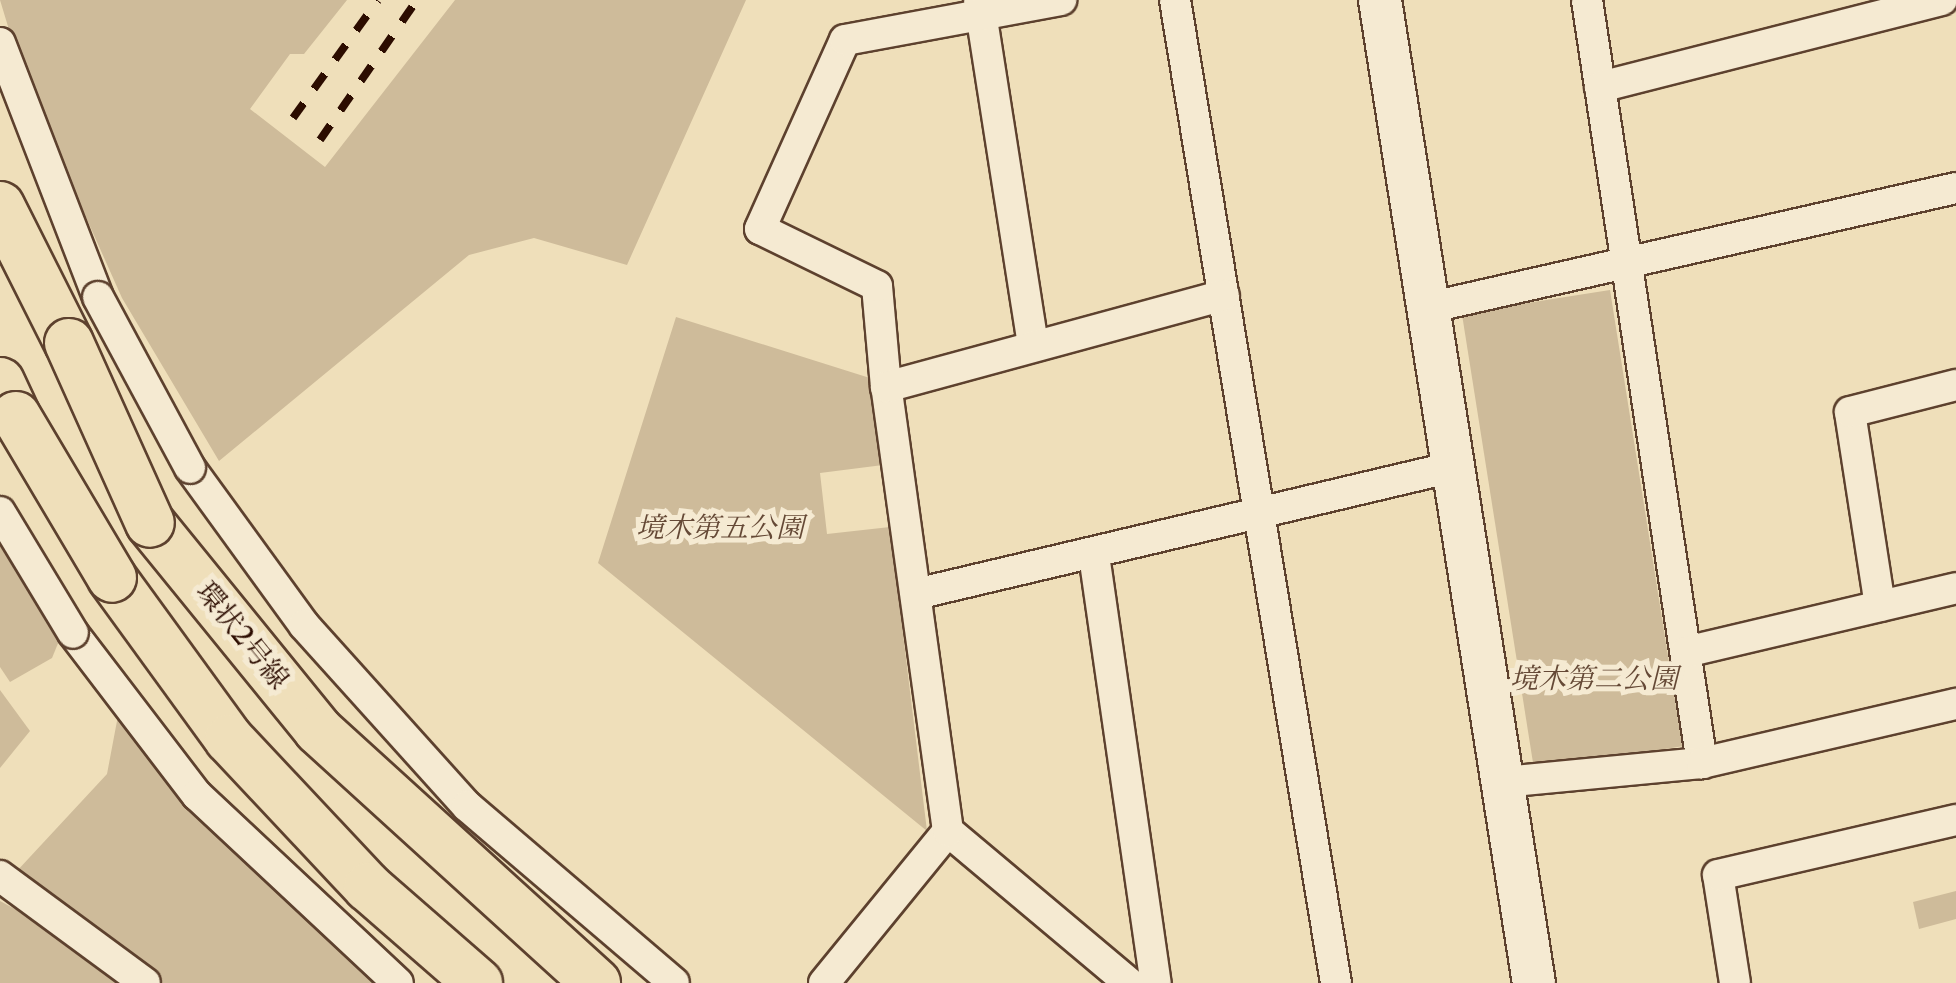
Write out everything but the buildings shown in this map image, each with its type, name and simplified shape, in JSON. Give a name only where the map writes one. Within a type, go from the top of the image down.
[{"type":"main road","name":"環状2号線","points":[[0,206],[69,344],[150,523],[318,730],[596,983]]},
{"type":"main road","points":[[8,399],[112,578],[230,739],[368,887],[478,983]]},
{"type":"street","points":[[1061,0],[981,8],[845,40],[760,229],[877,286],[886,387],[948,831],[1129,983]]},
{"type":"street","points":[[1175,0],[1336,983]]},
{"type":"street","points":[[1380,0],[1534,983]]},
{"type":"street","points":[[1587,0],[1702,763]]},
{"type":"street","points":[[1600,87],[1942,0]]},
{"type":"street","points":[[981,8],[1033,346]]},
{"type":"street","points":[[0,44],[98,297],[190,468],[304,625],[454,792],[674,983]]},
{"type":"street","points":[[1427,308],[1628,266],[1956,188]]},
{"type":"street","points":[[886,387],[1224,295]]},
{"type":"street","points":[[1880,606],[1850,412],[1956,385]]},
{"type":"street","points":[[916,594],[1454,467]]},
{"type":"street","points":[[0,512],[73,633],[198,795],[398,983]]},
{"type":"street","points":[[1094,555],[1156,983]]},
{"type":"street","points":[[1686,652],[1956,588]]},
{"type":"street","points":[[1504,782],[1702,763],[1956,704]]},
{"type":"street","points":[[1735,983],[1718,874],[1956,820]]},
{"type":"street","points":[[824,983],[948,831]]},
{"type":"street","points":[[0,876],[146,983]]},
{"type":"green space","points":[[0,0],[347,0],[304,54],[290,54],[250,109],[325,167],[455,0],[746,0],[627,265],[534,238],[469,255],[219,461],[122,298],[23,76]]},
{"type":"green space","name":"境木第二公園","points":[[1610,290],[1682,746],[1534,770],[1462,313]]},
{"type":"green space","name":"境木第五公園","points":[[676,317],[873,379],[883,465],[820,473],[827,534],[890,527],[927,831],[598,563]]},
{"type":"green space","points":[[0,539],[59,641],[52,658],[10,682],[0,667]]},
{"type":"green space","points":[[0,690],[30,731],[0,768]]},
{"type":"green space","points":[[120,705],[379,983],[155,983],[16,872],[107,774]]},
{"type":"green space","points":[[1956,891],[1956,919],[1919,929],[1913,902]]},
{"type":"green space","points":[[0,901],[54,930],[130,983],[0,983]]},
{"type":"railway","points":[[293,118],[378,0]]},
{"type":"railway","points":[[320,140],[417,0]]}]
